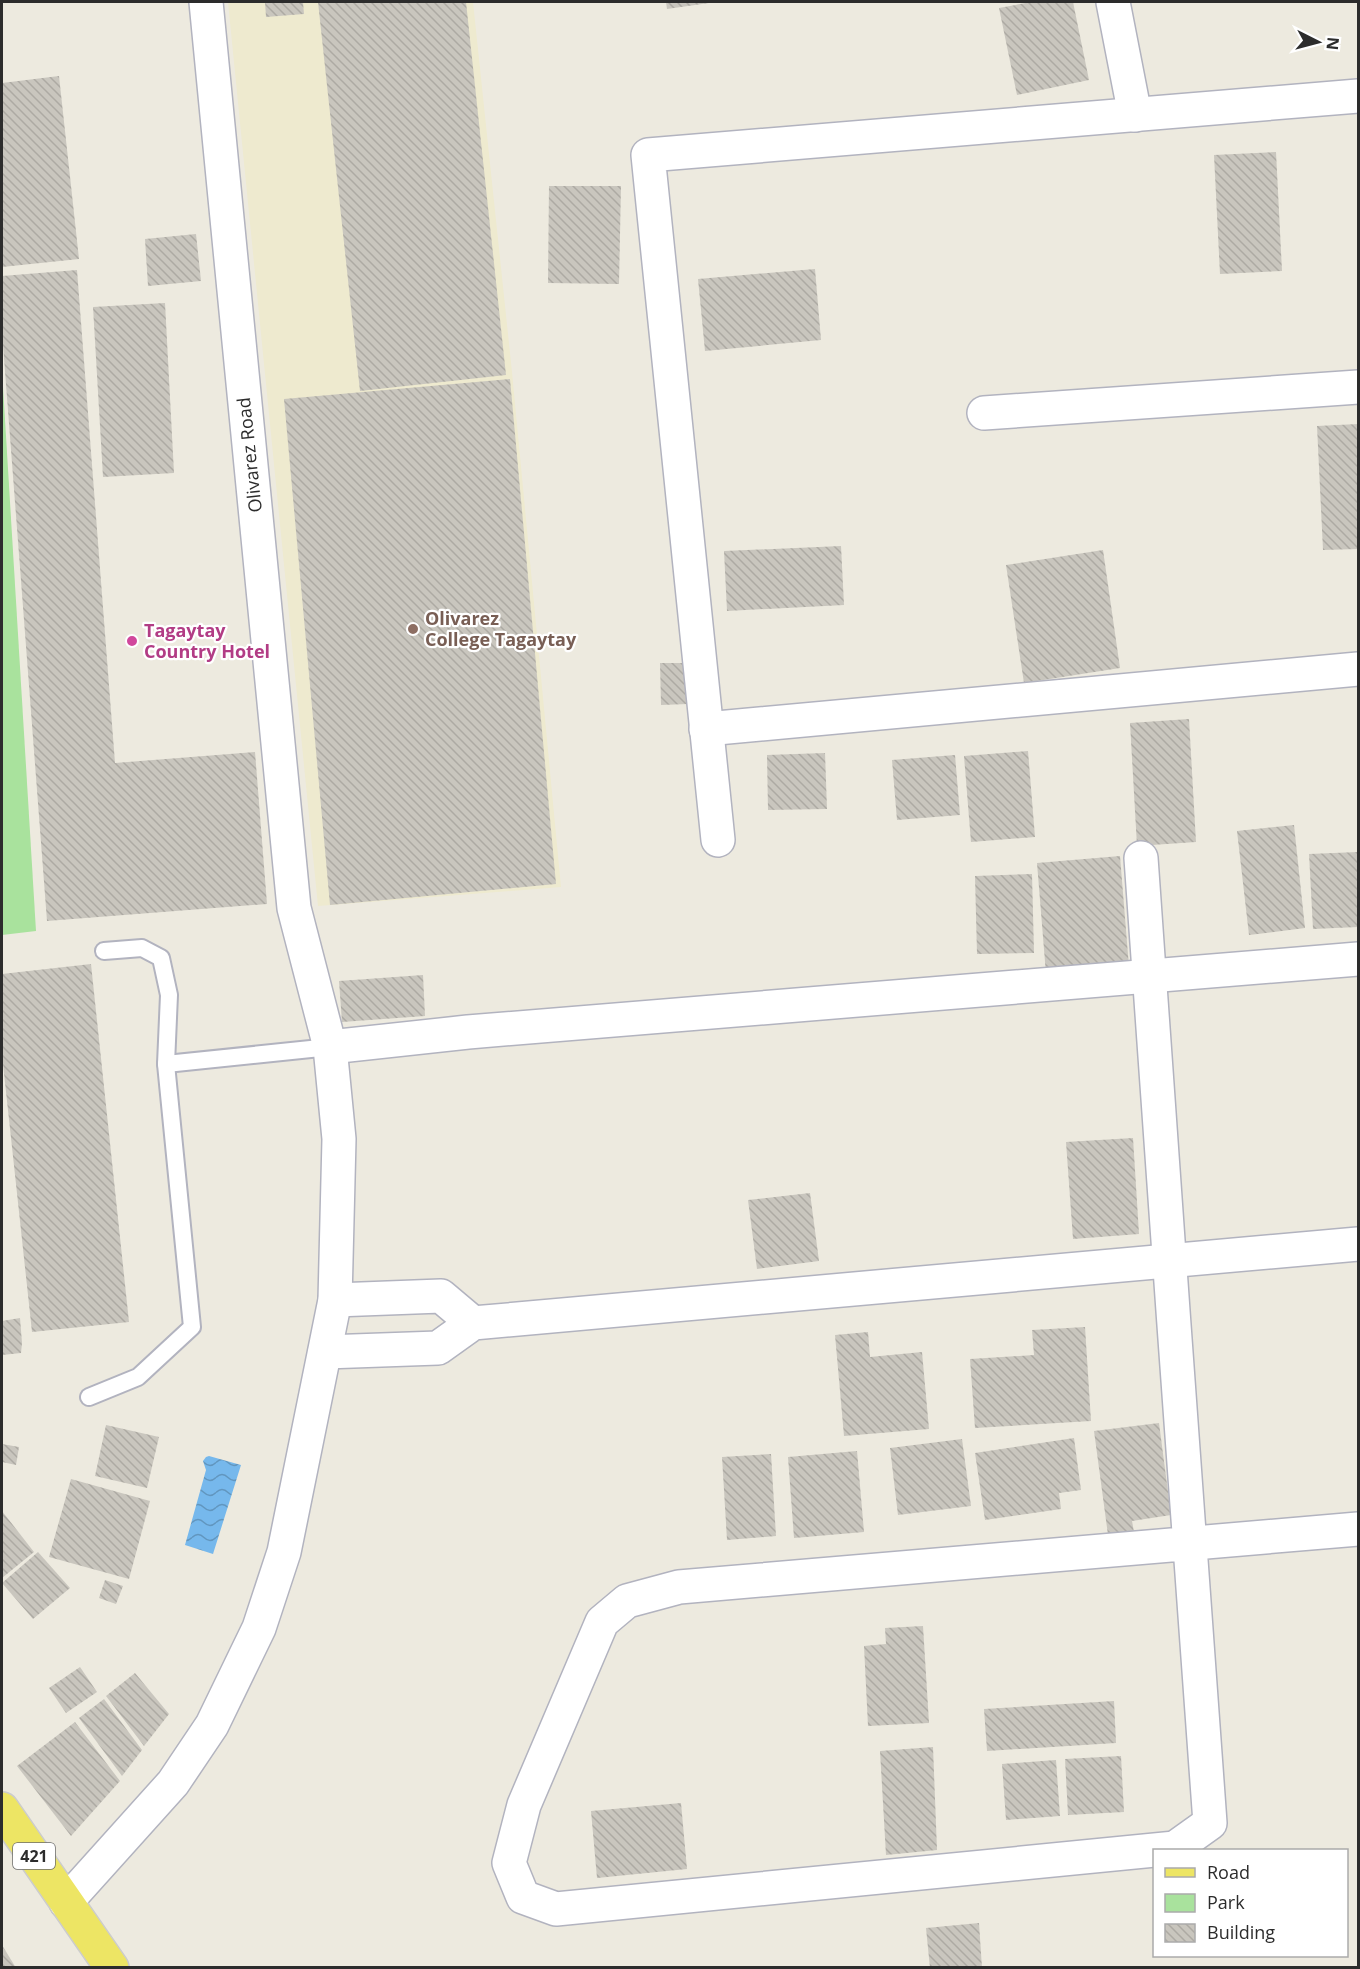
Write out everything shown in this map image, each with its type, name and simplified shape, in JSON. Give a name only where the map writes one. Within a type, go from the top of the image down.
[{"type":"main road","name":"421","points":[[2,1809],[112,1968]]},
{"type":"street","name":"Olivarez Road","points":[[66,1902],[173,1783],[212,1725],[259,1628],[284,1552],[335,1300],[339,1139],[330,1047],[294,908],[207,2]]},
{"type":"street","points":[[1113,2],[1135,115]]},
{"type":"street","points":[[718,840],[648,155],[1359,96]]},
{"type":"street","points":[[984,413],[1359,387]]},
{"type":"street","points":[[706,729],[1359,669]]},
{"type":"street","points":[[1141,858],[1210,1823],[1175,1848],[1165,1849]]},
{"type":"street","points":[[330,1047],[468,1032],[1359,959]]},
{"type":"street","points":[[325,1352],[438,1348],[473,1323],[1359,1244]]},
{"type":"street","points":[[335,1300],[441,1296],[473,1323]]},
{"type":"street","points":[[1153,1850],[556,1909],[524,1897],[509,1863],[524,1805],[602,1622],[627,1601],[679,1587],[1359,1529]]},
{"type":"lane","points":[[89,1397],[138,1377],[192,1327],[166,1065],[169,995],[161,958],[142,948],[104,951]]},
{"type":"lane","points":[[166,1065],[330,1047]]},
{"type":"shaded area","name":"Olivarez College Tagaytay","points":[[228,2],[473,2],[512,372],[561,887],[318,906]]},
{"type":"green space","points":[[2,370],[36,931],[2,935]]},
{"type":"water","points":[[209,1456],[241,1465],[213,1554],[185,1545],[206,1470],[203,1461]]},
{"type":"building","points":[[265,2],[303,2],[304,14],[266,17]]},
{"type":"building","points":[[318,2],[466,2],[506,375],[360,391]]},
{"type":"building","points":[[666,2],[709,2],[709,3],[667,9]]},
{"type":"building","points":[[1031,2],[1073,2],[1089,80],[1017,95],[999,8]]},
{"type":"building","points":[[59,76],[79,259],[2,267],[2,83]]},
{"type":"building","points":[[1276,152],[1282,271],[1220,274],[1214,155]]},
{"type":"building","points":[[549,186],[621,186],[619,284],[548,283]]},
{"type":"building","points":[[196,234],[201,281],[148,286],[145,239]]},
{"type":"building","points":[[815,269],[821,340],[705,351],[698,279]]},
{"type":"building","points":[[77,270],[115,763],[255,752],[267,904],[47,921],[2,332],[2,276]]},
{"type":"building","points":[[165,303],[174,473],[103,477],[93,307]]},
{"type":"building","points":[[510,379],[556,884],[330,905],[284,399]]},
{"type":"building","points":[[1358,424],[1358,549],[1323,550],[1317,426]]},
{"type":"building","points":[[841,546],[844,605],[727,611],[724,551]]},
{"type":"building","points":[[1103,550],[1120,668],[1024,683],[1006,565]]},
{"type":"building","points":[[660,663],[687,663],[688,704],[661,705]]},
{"type":"building","points":[[1189,719],[1196,842],[1137,846],[1130,723]]},
{"type":"building","points":[[1028,751],[1035,837],[971,842],[964,756]]},
{"type":"building","points":[[825,753],[827,809],[768,810],[767,755]]},
{"type":"building","points":[[955,755],[960,815],[897,820],[892,760]]},
{"type":"building","points":[[1294,825],[1305,928],[1249,935],[1237,831]]},
{"type":"building","points":[[1358,852],[1358,927],[1313,929],[1309,854]]},
{"type":"building","points":[[1120,856],[1129,967],[1046,974],[1037,863]]},
{"type":"building","points":[[1032,874],[1034,953],[977,954],[975,876]]},
{"type":"building","points":[[91,964],[129,1322],[32,1332],[2,1065],[2,974]]},
{"type":"building","points":[[423,975],[425,1016],[342,1022],[339,981]]},
{"type":"building","points":[[1133,1138],[1139,1234],[1073,1239],[1066,1142]]},
{"type":"building","points":[[810,1193],[819,1261],[757,1269],[748,1200]]},
{"type":"building","points":[[20,1318],[21,1353],[2,1355],[2,1321]]},
{"type":"building","points":[[1085,1327],[1091,1421],[975,1428],[970,1359],[1034,1355],[1032,1330]]},
{"type":"building","points":[[868,1332],[870,1357],[922,1352],[929,1429],[844,1436],[835,1335]]},
{"type":"building","points":[[1159,1423],[1171,1515],[1132,1521],[1134,1532],[1108,1535],[1094,1431]]},
{"type":"building","points":[[106,1425],[159,1437],[147,1488],[95,1476]]},
{"type":"building","points":[[1074,1438],[1081,1490],[1059,1493],[1061,1509],[985,1520],[975,1453]]},
{"type":"building","points":[[962,1439],[971,1506],[898,1515],[890,1448]]},
{"type":"building","points":[[2,1444],[19,1447],[16,1465],[2,1462]]},
{"type":"building","points":[[857,1451],[864,1532],[794,1538],[788,1457]]},
{"type":"building","points":[[771,1454],[776,1536],[727,1540],[722,1457]]},
{"type":"building","points":[[71,1479],[150,1501],[129,1579],[49,1557]]},
{"type":"building","points":[[2,1511],[34,1552],[2,1578]]},
{"type":"building","points":[[38,1552],[70,1588],[33,1619],[2,1583]]},
{"type":"building","points":[[105,1580],[123,1586],[116,1604],[99,1598]]},
{"type":"building","points":[[923,1626],[929,1723],[868,1726],[864,1646],[886,1644],[885,1628]]},
{"type":"building","points":[[80,1667],[97,1692],[66,1713],[49,1688]]},
{"type":"building","points":[[135,1673],[169,1714],[144,1746],[106,1696]]},
{"type":"building","points":[[104,1699],[142,1750],[122,1776],[79,1718]]},
{"type":"building","points":[[1114,1701],[1116,1743],[987,1751],[984,1709]]},
{"type":"building","points":[[75,1722],[120,1781],[71,1836],[17,1766]]},
{"type":"building","points":[[933,1747],[937,1850],[886,1855],[880,1751]]},
{"type":"building","points":[[1121,1756],[1124,1812],[1068,1815],[1065,1759]]},
{"type":"building","points":[[1056,1760],[1060,1816],[1006,1820],[1002,1764]]},
{"type":"building","points":[[681,1803],[687,1869],[597,1878],[591,1811]]},
{"type":"building","points":[[979,1923],[982,1968],[930,1968],[926,1928]]},
{"type":"building","points":[[2,1945],[16,1968],[2,1968]]},
{"type":"place","name":"Olivarez College Tagaytay","points":[[413,629]]},
{"type":"place","name":"Tagaytay Country Hotel","points":[[132,641]]}]
